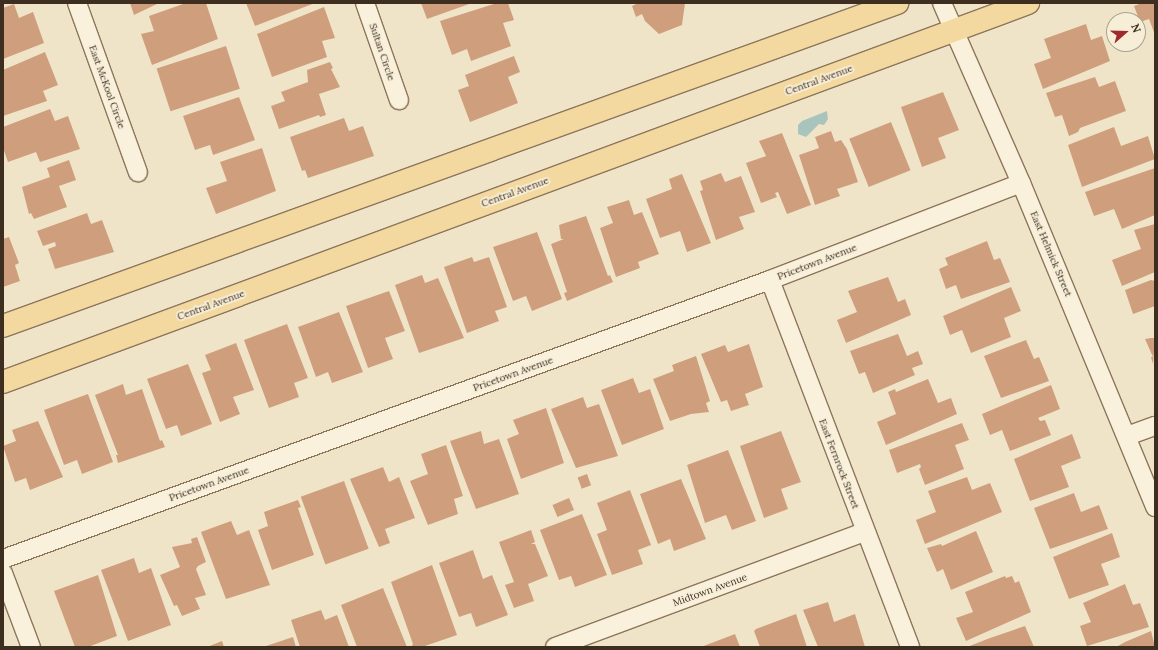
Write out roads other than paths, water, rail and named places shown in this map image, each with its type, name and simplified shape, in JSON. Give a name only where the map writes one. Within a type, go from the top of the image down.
[{"type":"main road","points":[[3,326],[897,3]]},
{"type":"main road","name":"Central Avenue","points":[[3,382],[1028,3]]},
{"type":"street","name":"East McKool Circle","points":[[77,3],[138,172]]},
{"type":"street","name":"Sultan Circle","points":[[365,3],[399,100]]},
{"type":"street","name":"East Helmick Street","points":[[942,3],[1021,183],[1127,436],[1155,507]]},
{"type":"street","name":"Pricetown Avenue","points":[[3,559],[770,280],[1021,183]]},
{"type":"street","name":"East Fernrock Street","points":[[770,280],[910,647]]},
{"type":"street","points":[[1127,436],[1155,426]]},
{"type":"street","name":"Midtown Avenue","points":[[555,647],[865,532]]},
{"type":"street","points":[[3,573],[31,647]]},
{"type":"water","points":[[827,111],[828,119],[824,125],[819,124],[806,137],[798,134],[798,125],[802,121]]}]
